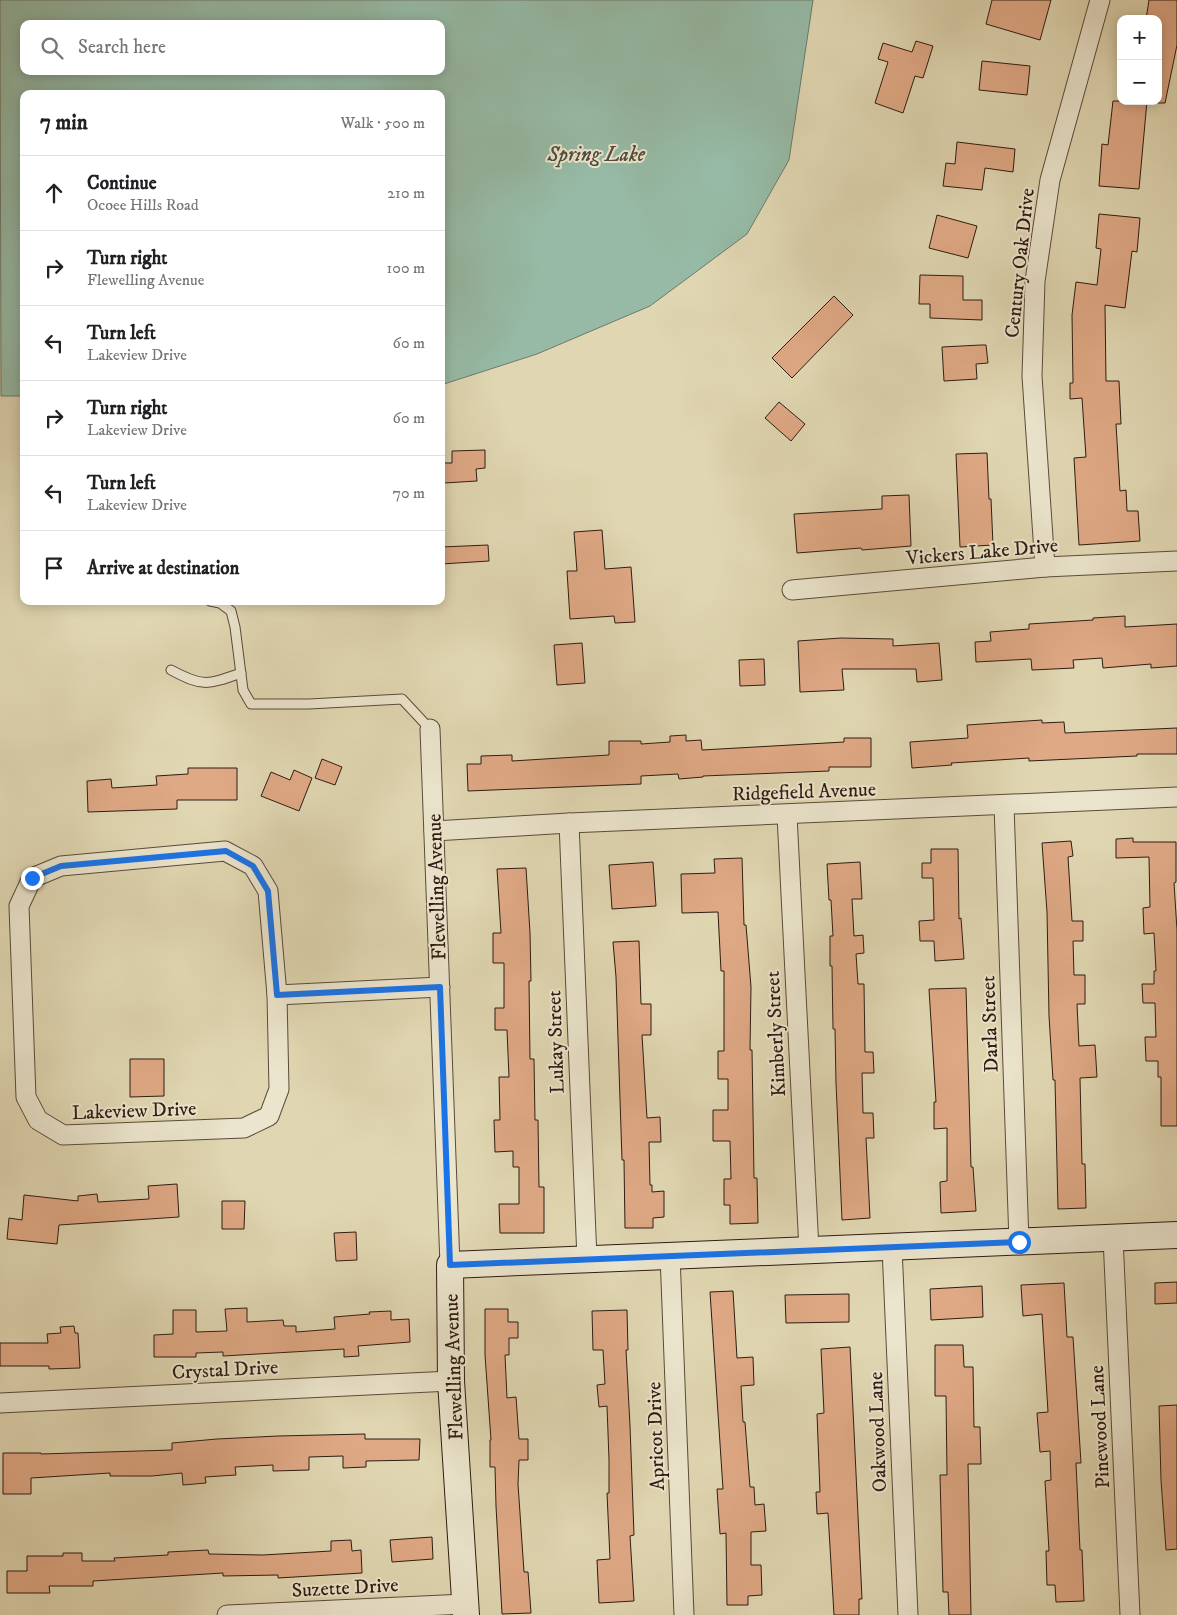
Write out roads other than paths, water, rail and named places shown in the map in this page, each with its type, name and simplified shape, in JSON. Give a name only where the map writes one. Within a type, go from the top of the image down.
[{"type":"street","name":"Century Oak Drive","points":[[1045,567],[1032,376],[1035,280],[1050,180],[1100,0]]},
{"type":"street","name":"Vickers Lake Drive","points":[[792,590],[1045,567],[1177,561]]},
{"type":"street","name":"Flewelling Avenue","points":[[430,729],[450,1265],[452,1381],[466,1610]]},
{"type":"street","name":"Ridgefield Avenue","points":[[434,831],[569,823],[1177,797]]},
{"type":"street","name":"Darla Street","points":[[1004,805],[1019,1242]]},
{"type":"street","name":"Kimberly Street","points":[[787,815],[809,1250]]},
{"type":"street","name":"Lukay Street","points":[[569,823],[587,1259]]},
{"type":"street","name":"Lakeview Drive","points":[[226,851],[253,866],[268,891],[277,995],[279,1088],[269,1116],[244,1128],[63,1135],[38,1120],[26,1097],[19,906],[32,878],[61,866],[226,851]]},
{"type":"street","points":[[277,995],[440,987]]},
{"type":"street","points":[[450,1265],[1177,1235]]},
{"type":"street","name":"Pinewood Lane","points":[[1113,1237],[1130,1615]]},
{"type":"street","name":"Oakwood Lane","points":[[892,1247],[908,1615]]},
{"type":"street","name":"Apricot Drive","points":[[670,1255],[684,1615]]},
{"type":"street","name":"Crystal Drive","points":[[0,1403],[452,1381]]},
{"type":"street","name":"Suzette Drive","points":[[227,1615],[466,1610]]},
{"type":"lane","points":[[223,605],[231,611],[243,690],[251,704],[309,704],[402,699],[430,729]]},
{"type":"lane","points":[[171,670],[197,682],[218,681],[241,673]]},
{"type":"water","name":"Spring Lake","points":[[0,0],[813,0],[789,160],[747,234],[650,306],[537,354],[445,384],[445,90],[20,90],[20,396],[1,396]]}]
